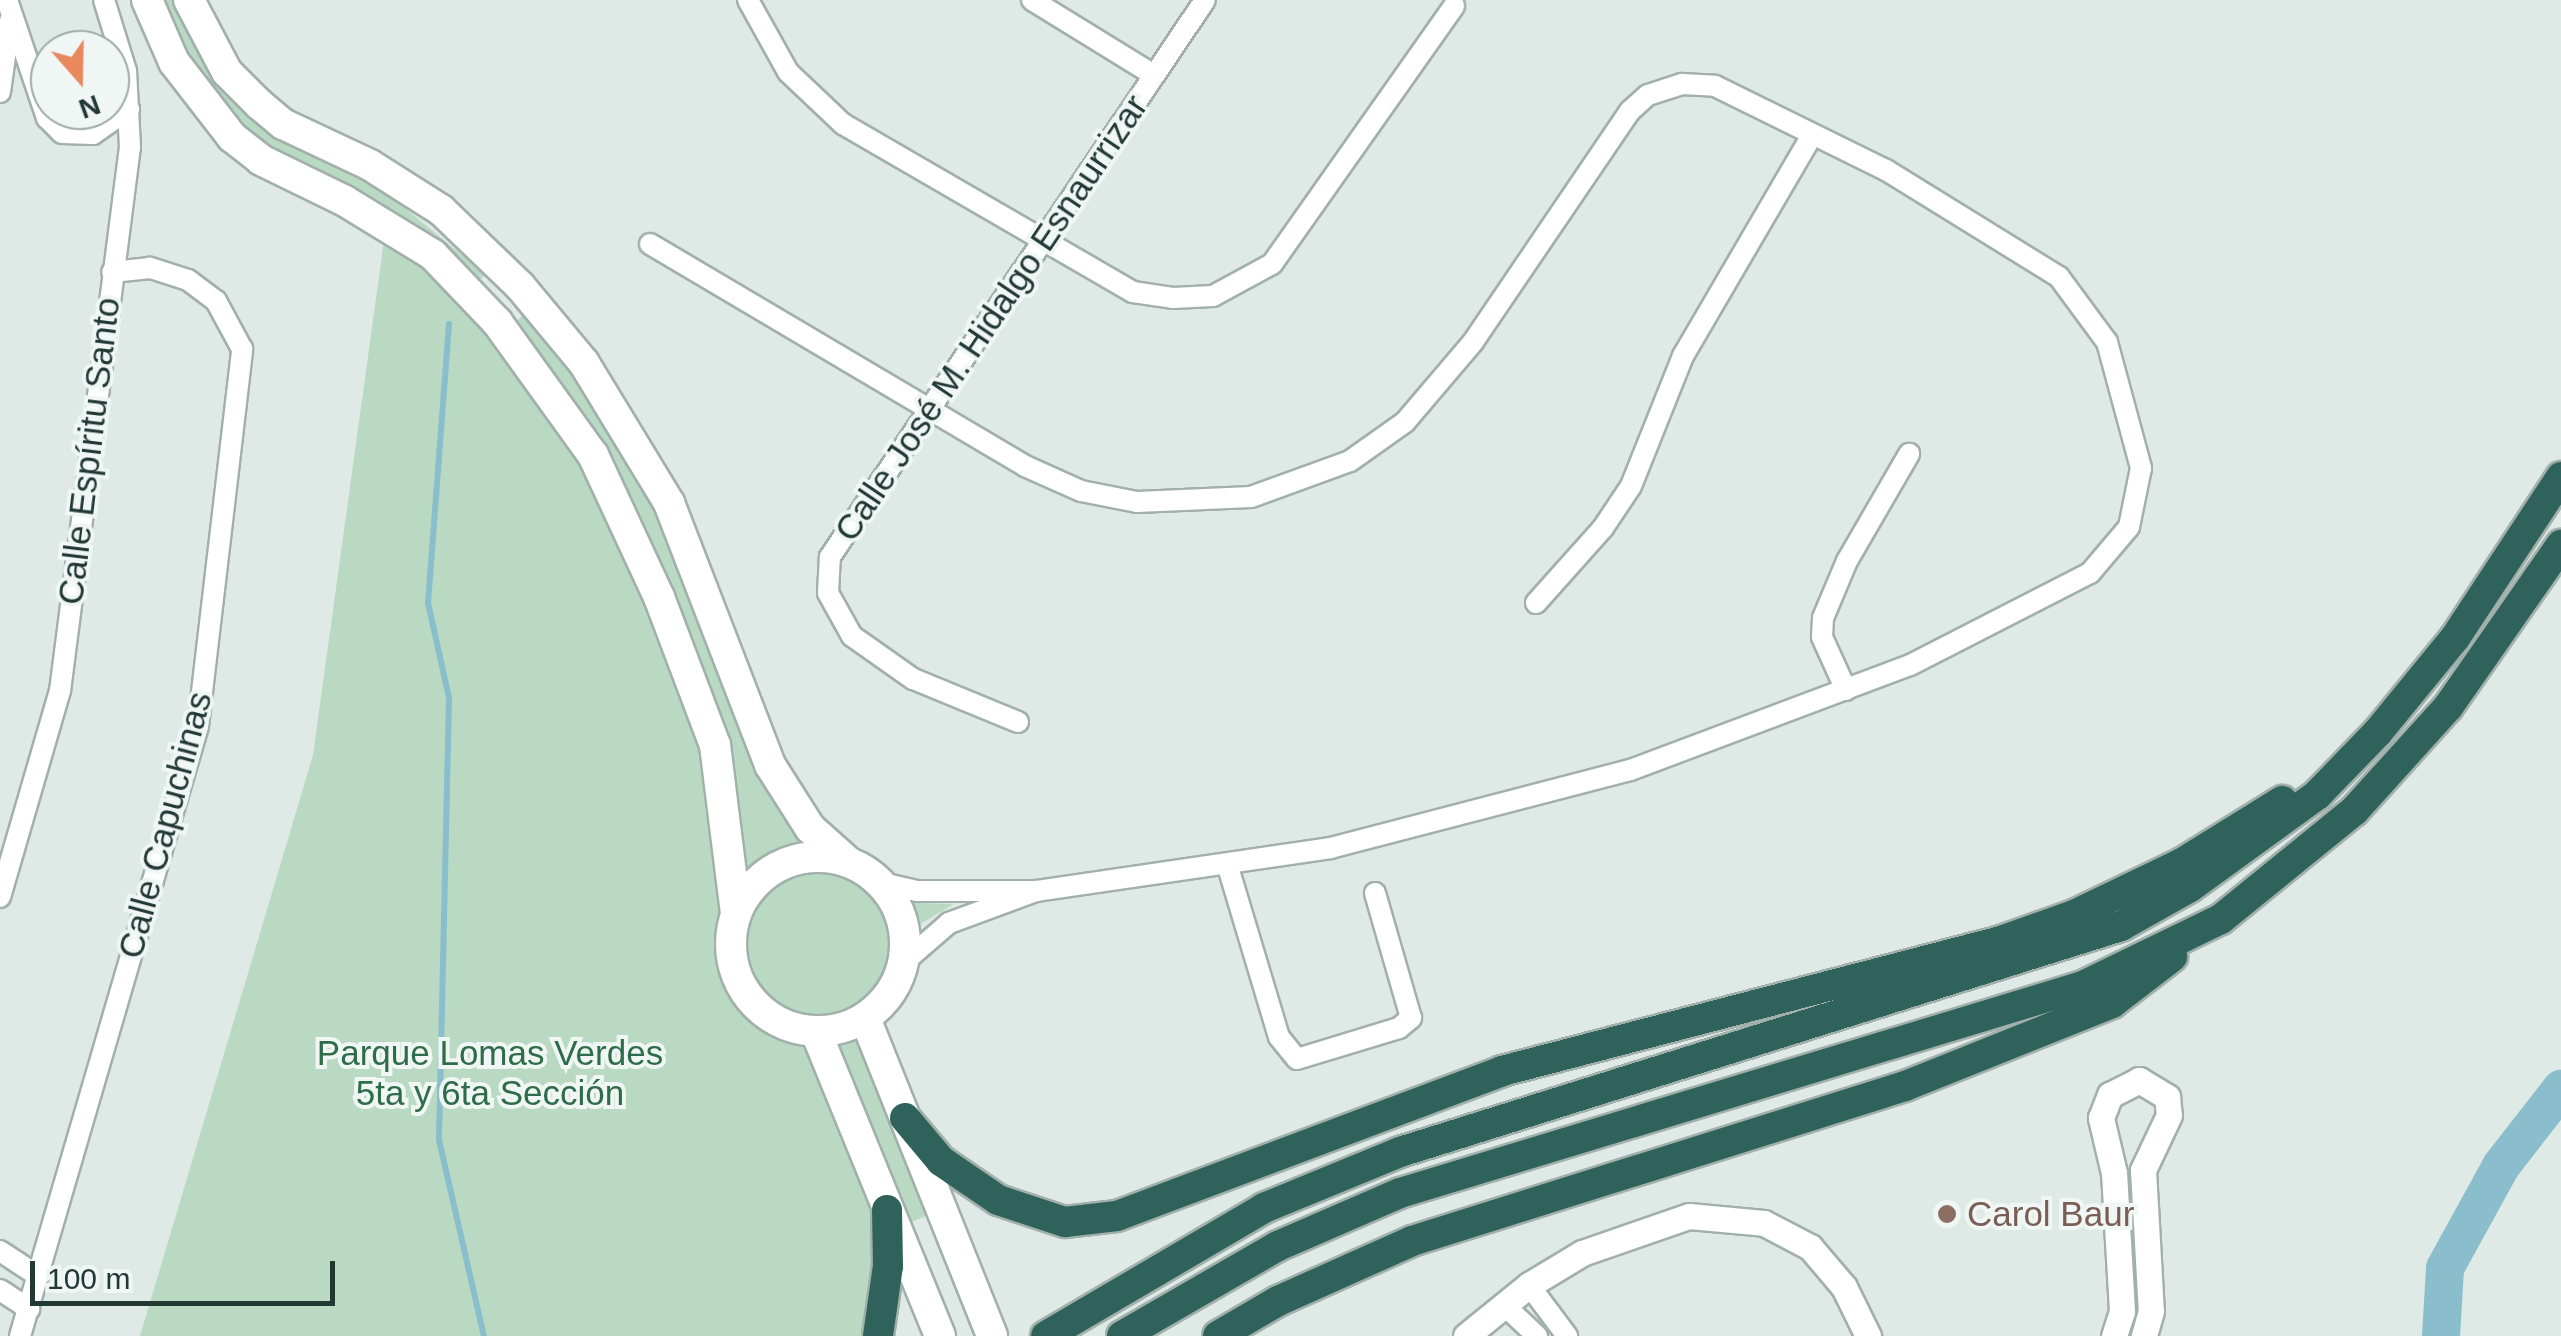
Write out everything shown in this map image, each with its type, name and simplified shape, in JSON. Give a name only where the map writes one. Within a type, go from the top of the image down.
[{"type":"highway","points":[[1046,1336],[1264,1208],[1400,1152],[2120,926],[2254,845],[2317,795],[2378,732],[2455,638],[2561,477]]},
{"type":"highway","points":[[1218,1336],[1278,1300],[1412,1241],[1906,1086],[2112,1003],[2221,919],[2366,798],[2448,706],[2559,548]]},
{"type":"highway","points":[[905,1118],[941,1161],[998,1200],[1066,1222],[1117,1216],[1502,1071],[1984,946],[2074,915],[2196,855],[2312,783],[2378,732]]},
{"type":"highway","points":[[1122,1336],[1278,1246],[1400,1193],[2082,986],[2221,919]]},
{"type":"highway","points":[[878,1336],[892,1222]]},
{"type":"main road","points":[[147,0],[174,62],[232,136],[260,160],[432,255],[497,322],[593,455],[660,597],[715,746],[736,913],[731,954],[745,993],[776,1021],[816,1032],[865,1018],[896,984],[904,962],[902,918],[881,883],[848,862],[810,828],[770,766],[668,503],[626,426],[502,266],[407,186],[318,144],[260,104],[226,72],[189,0]]},
{"type":"main road","points":[[471,294],[502,266]]},
{"type":"main road","points":[[497,322],[528,296]]},
{"type":"main road","points":[[736,913],[758,881],[791,862],[848,862]]},
{"type":"main road","points":[[865,1018],[992,1336]]},
{"type":"main road","points":[[816,1032],[940,1336]]},
{"type":"street","name":"Calle Espíritu Santo","points":[[104,0],[113,30]]},
{"type":"street","points":[[748,0],[808,97],[1042,241],[1133,292],[1213,296],[1248,282],[1296,238],[1454,6]]},
{"type":"street","points":[[1032,0],[1154,75]]},
{"type":"street","name":"Calle José M. Hidalgo Esnaurrizar","points":[[1018,722],[913,679],[873,654],[836,618],[828,593],[830,557],[1204,0]]},
{"type":"street","points":[[9,10],[30,70]]},
{"type":"street","points":[[0,92],[9,10]]},
{"type":"street","points":[[650,244],[929,409],[1082,491],[1137,502],[1251,497],[1350,461],[1405,422],[1472,342],[1584,172],[1648,94],[1682,84],[1715,86],[1754,100],[1812,135],[1886,170],[2059,278],[2107,342],[2141,468],[2129,527],[2090,573],[2008,619],[1846,690],[1630,770],[1432,825],[1228,866],[1038,891],[917,892],[881,883]]},
{"type":"street","points":[[59,130],[93,134],[99,130]]},
{"type":"street","name":"Calle Espíritu Santo","points":[[0,897],[60,691],[128,130]]},
{"type":"street","points":[[1536,603],[1603,528],[1631,486],[1683,356],[1812,135]]},
{"type":"street","name":"Calle Capuchinas","points":[[20,1336],[198,726],[242,349],[216,302],[188,280],[150,268],[112,272]]},
{"type":"street","points":[[1846,690],[1822,637],[1824,618],[1848,561],[1909,454]]},
{"type":"street","points":[[1228,866],[1279,1037],[1297,1059],[1399,1028],[1411,1018],[1375,893]]},
{"type":"street","points":[[965,890],[970,914]]},
{"type":"street","points":[[904,962],[930,936],[970,914],[1038,891]]},
{"type":"street","points":[[2114,1336],[2122,1312],[2114,1173],[2101,1118],[2110,1095],[2139,1080],[2167,1097],[2169,1114],[2143,1170],[2150,1312],[2144,1336]]},
{"type":"street","points":[[1466,1336],[1529,1285],[1582,1254],[1654,1225],[1726,1216],[1764,1223],[1810,1247],[1844,1287],[1868,1336]]},
{"type":"street","points":[[0,1251],[38,1276]]},
{"type":"street","points":[[1529,1285],[1567,1336]]},
{"type":"street","points":[[0,1290],[29,1308]]},
{"type":"street","points":[[1503,1304],[1537,1336]]},
{"type":"green space","points":[[150,0],[178,0],[285,138],[394,199],[486,275],[472,285],[236,134]]},
{"type":"green space","name":"Parque Lomas Verdes 5ta y 6ta Sección","points":[[386,226],[509,328],[525,313],[624,446],[658,510],[728,691],[839,859],[783,861],[742,893],[699,703],[735,984],[775,1023],[812,1032],[885,1211],[876,1336],[140,1336],[313,755]]},
{"type":"green space","points":[[815,864],[854,874],[884,902],[954,904],[895,939],[883,985],[859,1010],[814,1023],[780,1015],[759,1000],[745,980],[736,941],[741,915],[763,884]]},
{"type":"green space","points":[[862,1019],[935,1212],[905,1225],[827,1031]]},
{"type":"waterway","points":[[449,324],[428,603],[449,698],[439,1140],[484,1336]]},
{"type":"waterway","points":[[2441,1336],[2445,1268],[2501,1166],[2561,1089]]},
{"type":"place","name":"Carol Baur","points":[[1947,1214]]}]
